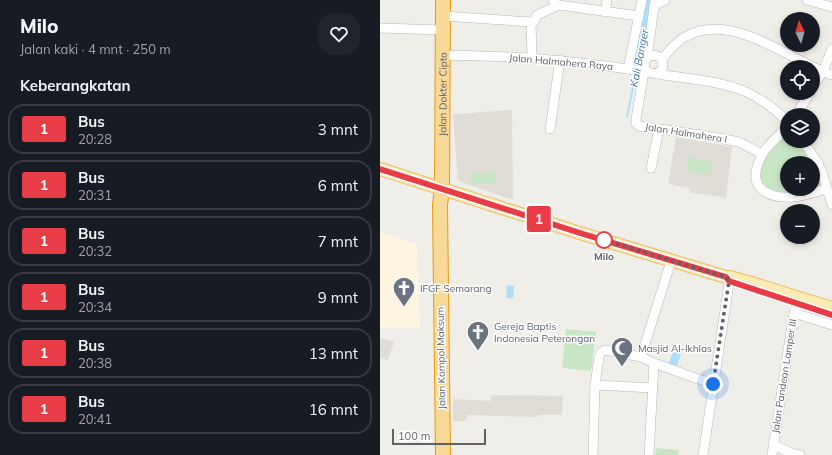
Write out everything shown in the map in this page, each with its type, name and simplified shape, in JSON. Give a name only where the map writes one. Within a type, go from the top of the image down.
[{"type":"highway","name":"Jalan Dokter Cipto","points":[[442,188],[443,0]]},
{"type":"highway","name":"Jalan Kompol Maksum","points":[[442,188],[440,205],[440,246],[443,455]]},
{"type":"main road","points":[[380,169],[728,278],[797,304],[832,315]]},
{"type":"main road","points":[[797,304],[832,308]]},
{"type":"street","points":[[605,12],[607,0]]},
{"type":"street","points":[[642,0],[639,16],[642,71]]},
{"type":"street","points":[[642,71],[647,58],[655,3],[666,0]]},
{"type":"street","points":[[807,0],[832,7]]},
{"type":"street","points":[[532,58],[532,23],[537,15],[555,2],[574,4],[605,12],[639,16]]},
{"type":"street","points":[[443,16],[532,23]]},
{"type":"street","points":[[380,28],[443,30]]},
{"type":"street","points":[[642,71],[663,68],[662,59],[673,46],[683,38],[695,32],[721,29],[738,32],[777,48],[823,72],[832,75]]},
{"type":"street","points":[[820,76],[832,49]]},
{"type":"street","name":"Jalan Halmahera Raya","points":[[442,55],[560,60],[642,71],[718,84],[745,92],[772,107],[780,114]]},
{"type":"street","points":[[647,58],[655,55],[662,59]]},
{"type":"street","points":[[550,129],[560,60]]},
{"type":"street","name":"Jalan Halmahera I","points":[[642,71],[636,123],[639,126],[739,142],[762,154]]},
{"type":"street","points":[[651,168],[659,129]]},
{"type":"street","points":[[780,135],[762,154],[756,171],[758,187],[765,192],[778,196],[795,197],[827,189]]},
{"type":"street","points":[[808,148],[818,163],[832,205]]},
{"type":"street","points":[[641,357],[672,261]]},
{"type":"street","points":[[703,455],[728,278]]},
{"type":"street","points":[[797,304],[832,325]]},
{"type":"street","name":"Jalan Pandean Lamper III","points":[[772,455],[797,304]]},
{"type":"street","points":[[593,455],[595,385],[601,352],[609,350],[641,357],[713,384]]},
{"type":"street","points":[[648,455],[654,363]]},
{"type":"street","points":[[595,385],[652,388]]},
{"type":"street","points":[[773,445],[800,455]]},
{"type":"shaded area","points":[[512,110],[513,200],[458,181],[453,114]]},
{"type":"shaded area","points":[[676,137],[732,147],[726,198],[689,192],[689,188],[668,184]]},
{"type":"shaded area","points":[[380,232],[417,244],[420,328],[380,328]]},
{"type":"shaded area","points":[[380,338],[394,342],[388,360],[380,358]]},
{"type":"shaded area","points":[[491,395],[563,396],[562,415],[538,415],[538,417],[467,415],[466,421],[453,421],[453,399],[491,401]]},
{"type":"green space","points":[[780,140],[780,148],[803,148],[809,156],[780,156],[780,192],[765,187],[761,179],[761,166],[768,154]]},
{"type":"green space","points":[[688,158],[712,161],[710,175],[686,171]]},
{"type":"green space","points":[[495,172],[496,182],[471,185],[470,174]]},
{"type":"green space","points":[[566,329],[596,332],[591,371],[562,368]]},
{"type":"green space","points":[[656,448],[679,450],[678,455],[655,455]]},
{"type":"water","points":[[507,285],[514,286],[513,298],[506,298]]},
{"type":"water","points":[[673,351],[681,354],[677,366],[669,363]]},
{"type":"waterway","name":"Kali Banger","points":[[639,64],[650,0]]},
{"type":"waterway","name":"Kali Banger","points":[[627,117],[636,73]]},
{"type":"bus line","name":"1","points":[[380,169],[478,199],[580,233],[726,277],[729,281],[832,315]]},
{"type":"place","name":"Milo","points":[[604,240]]},
{"type":"place","name":"IFGF Semarang","points":[[404,308]]},
{"type":"place","name":"Gereja Baptis Indonesia Peterongan","points":[[478,352]]},
{"type":"place","name":"Masjid Al-Ikhlas","points":[[622,368]]},
{"type":"route","points":[[604,240],[726,277],[729,281],[713,384]]}]
